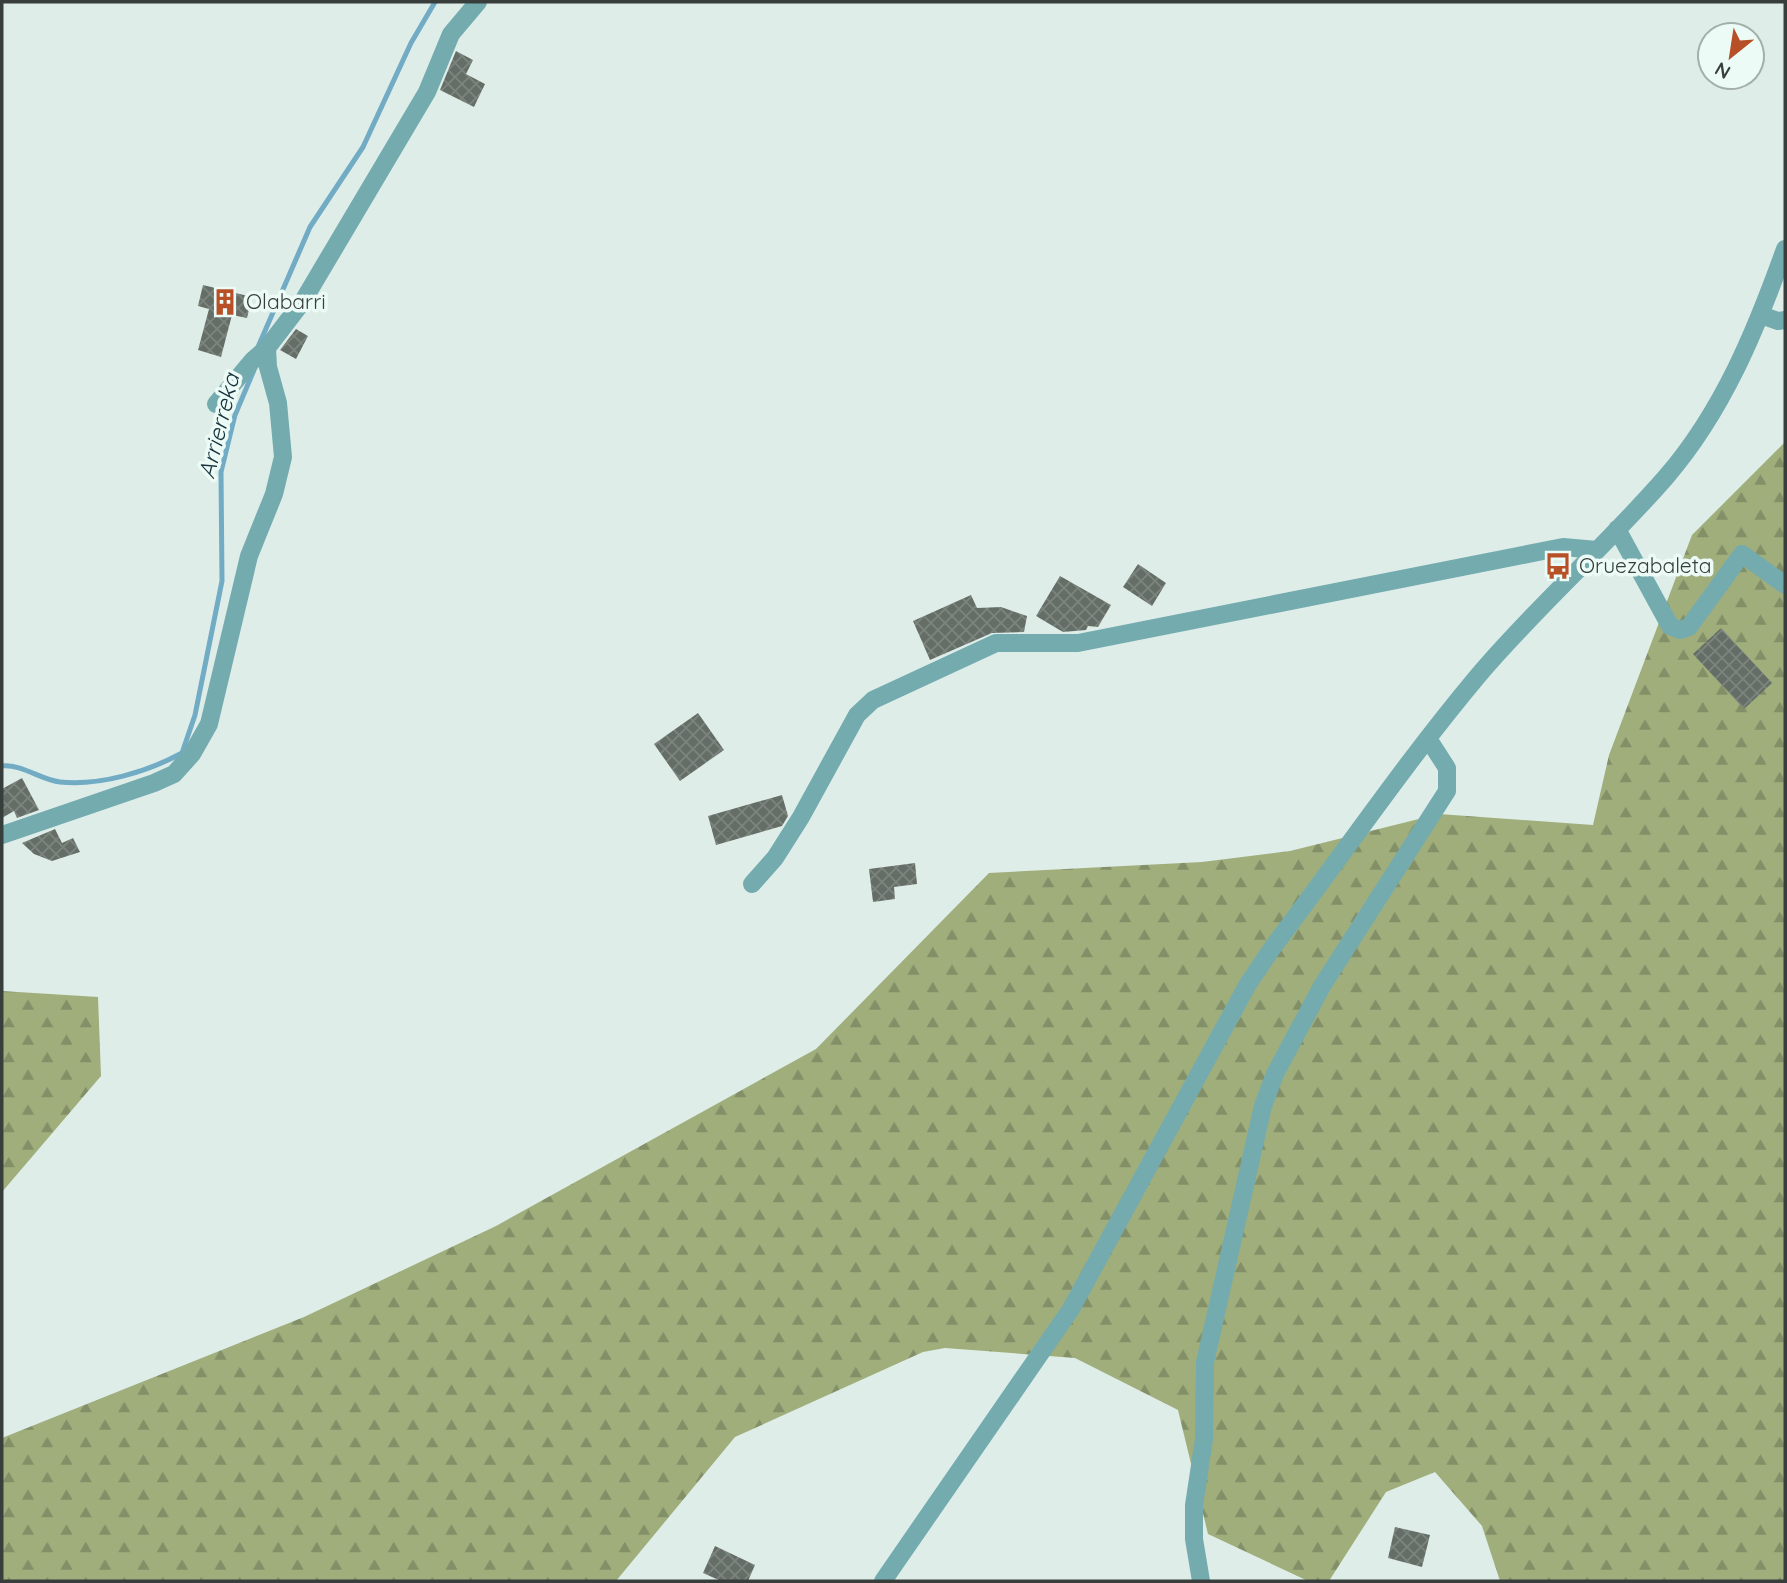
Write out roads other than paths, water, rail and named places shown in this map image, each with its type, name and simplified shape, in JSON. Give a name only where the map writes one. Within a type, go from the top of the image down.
[{"type":"street","points":[[216,404],[253,359],[267,348],[303,301],[427,92],[451,34],[478,2]]},
{"type":"street","points":[[883,1581],[1071,1309],[1248,984],[1477,677],[1667,476],[1701,429],[1735,372],[1761,315],[1785,249]]},
{"type":"street","points":[[1761,315],[1778,321],[1785,320]]},
{"type":"street","points":[[2,835],[174,774],[192,754],[209,724],[249,556],[274,494],[283,457],[278,403],[268,367],[267,348]]},
{"type":"street","points":[[1617,529],[1670,626],[1680,630],[1689,627],[1742,554],[1785,585]]},
{"type":"street","points":[[752,884],[775,858],[801,817],[857,715],[873,700],[996,643],[1078,643],[1563,547],[1597,550]]},
{"type":"street","points":[[1201,1581],[1194,1539],[1194,1505],[1204,1439],[1205,1362],[1255,1132],[1275,1074],[1316,996],[1447,791],[1447,768],[1429,740]]},
{"type":"waterway","name":"Arrierreka","points":[[258,347],[310,227],[363,147],[411,43],[435,2]]},
{"type":"waterway","name":"Arrierreka","points":[[2,766],[17,767],[60,782],[91,782],[139,772],[182,753],[195,715],[222,581],[221,472],[235,415],[254,370]]},
{"type":"place","name":"Olabarri","points":[[225,302]]},
{"type":"place","name":"Oruezabaleta","points":[[1558,566]]}]
